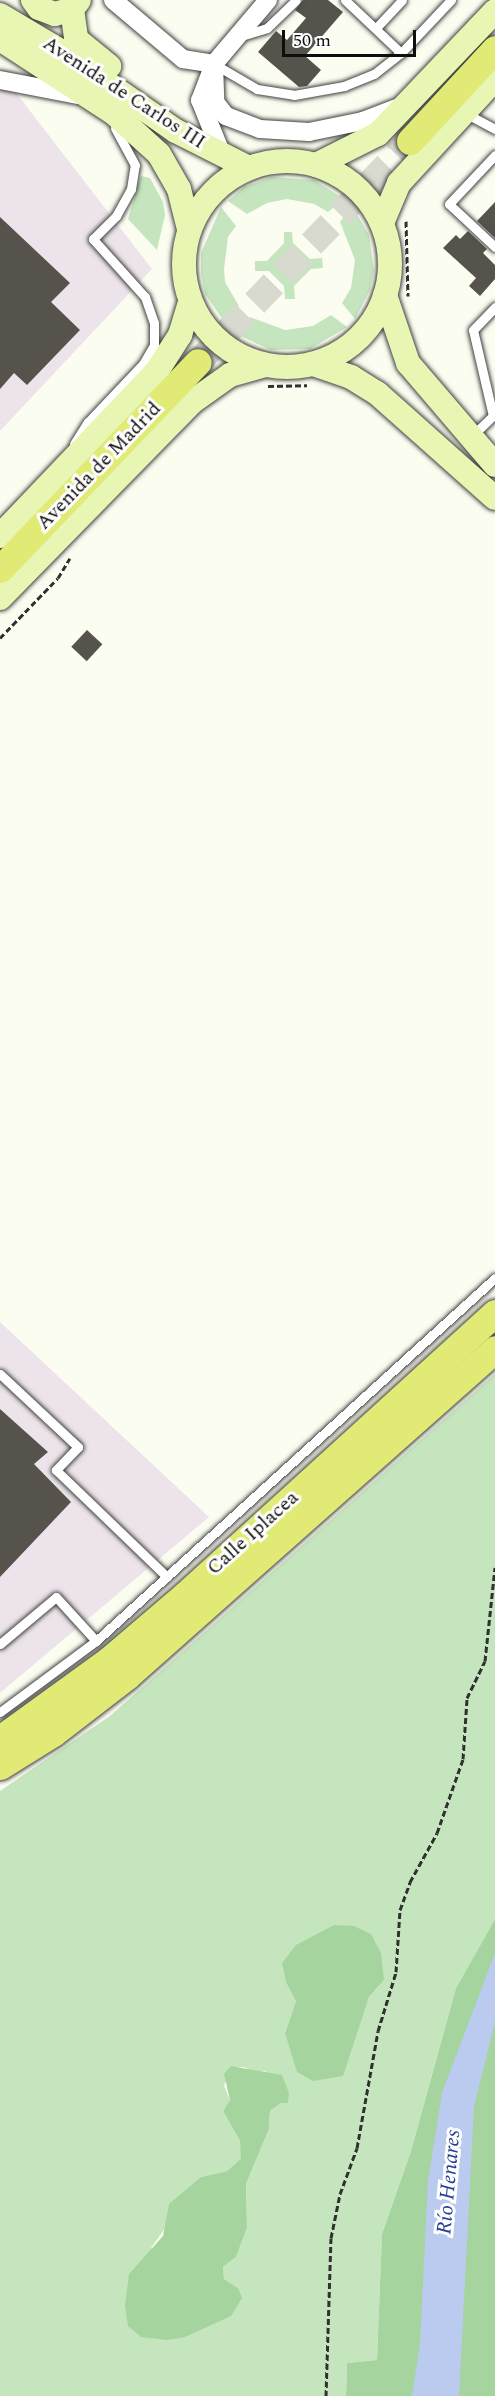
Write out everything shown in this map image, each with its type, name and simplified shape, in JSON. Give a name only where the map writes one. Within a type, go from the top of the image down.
[{"type":"main road","points":[[410,141],[495,49]]},
{"type":"main road","name":"Avenida de Madrid","points":[[0,569],[198,362]]},
{"type":"main road","name":"Calle Iplacea","points":[[0,1739],[110,1659],[185,1595],[495,1313]]},
{"type":"main road","name":"Calle Iplacea","points":[[0,1766],[53,1733],[127,1676],[495,1349]]},
{"type":"street","points":[[33,0],[46,12],[75,5],[75,39],[128,80],[156,115]]},
{"type":"street","points":[[113,0],[183,59],[214,64]]},
{"type":"street","points":[[222,155],[200,100],[214,64],[267,0]]},
{"type":"street","points":[[316,165],[378,134],[495,11]]},
{"type":"street","name":"Avenida de Carlos III","points":[[0,15],[156,115],[176,131],[249,168]]},
{"type":"street","name":"Avenida de Carlos III","points":[[0,39],[91,98],[159,154],[179,189],[189,229]]},
{"type":"street","points":[[214,64],[215,102],[226,116],[260,129],[309,132],[363,121],[406,104]]},
{"type":"street","points":[[382,223],[399,183],[495,79]]},
{"type":"street","points":[[0,80],[91,98]]},
{"type":"street","points":[[0,536],[157,371],[180,335],[190,303],[183,254],[189,229],[203,204],[224,183],[249,168],[283,161],[316,165],[344,178],[366,197],[382,223],[408,363],[495,465]]},
{"type":"street","points":[[311,375],[345,350],[396,299]]},
{"type":"street","points":[[190,303],[216,339],[260,375]]},
{"type":"street","points":[[0,597],[192,402],[230,375],[351,377],[377,393],[495,498]]},
{"type":"lane","points":[[236,37],[267,28],[296,0]]},
{"type":"lane","points":[[345,0],[401,53]]},
{"type":"lane","points":[[376,28],[402,0]]},
{"type":"lane","points":[[214,64],[257,89],[294,95],[344,86],[374,74],[401,53],[451,0]]},
{"type":"lane","points":[[44,488],[88,422],[143,363],[154,345],[154,323],[145,297],[93,239],[116,216],[131,189],[135,165],[121,135],[91,98]]},
{"type":"lane","points":[[465,113],[495,129]]},
{"type":"lane","points":[[495,155],[449,204],[495,248]]},
{"type":"lane","points":[[470,438],[493,416],[473,330],[495,307]]},
{"type":"lane","points":[[0,609],[76,522]]},
{"type":"lane","points":[[0,1712],[96,1641],[495,1278]]},
{"type":"lane","points":[[0,1374],[78,1447],[56,1470],[167,1577]]},
{"type":"lane","points":[[0,1644],[56,1597],[96,1641]]},
{"type":"path","points":[[396,299],[407,212]]},
{"type":"path","points":[[260,375],[311,375]]},
{"type":"path","points":[[0,638],[58,578],[72,555]]},
{"type":"path","points":[[326,2396],[331,2238],[340,2194],[357,2148],[378,2031],[396,1972],[400,1910],[410,1882],[437,1833],[463,1759],[466,1698],[485,1661],[495,1568]]},
{"type":"shaded area","points":[[0,72],[152,269],[0,431]]},
{"type":"shaded area","points":[[0,1322],[209,1517],[0,1693]]},
{"type":"green space","points":[[141,176],[150,178],[163,202],[165,215],[157,250],[128,219]]},
{"type":"green space","points":[[272,177],[314,180],[344,199],[328,212],[314,204],[287,199],[267,203],[247,214],[228,201],[244,187]]},
{"type":"green space","points":[[352,206],[369,235],[374,271],[370,290],[355,319],[342,303],[351,288],[355,260],[340,222]]},
{"type":"green space","points":[[221,207],[236,226],[228,237],[224,269],[225,282],[239,306],[226,324],[205,294],[201,274],[201,253]]},
{"type":"green space","points":[[284,232],[292,232],[293,243],[310,259],[322,258],[323,268],[311,269],[294,286],[295,299],[285,299],[284,286],[269,271],[255,271],[255,261],[267,261],[284,243]]},
{"type":"green space","points":[[331,315],[347,327],[310,349],[271,350],[232,332],[250,317],[285,330],[313,326]]},
{"type":"green space","points":[[495,1374],[495,1919],[456,1988],[411,2151],[382,2234],[377,2360],[347,2363],[346,2396],[0,2396],[0,1791],[110,1716]],"holes":[[[384,1980],[369,1997],[358,2025],[285,2033],[296,2001]],[[231,2067],[244,2067],[256,2073],[265,2071],[281,2103],[270,2111],[269,2129],[246,2184],[247,2228],[236,2257],[223,2267],[224,2279],[238,2288],[151,2248],[201,2177],[227,2171],[242,2159],[240,2141],[223,2111],[230,2100],[224,2086]]]},
{"type":"green space","points":[[495,1919],[495,2396],[346,2396],[347,2363],[377,2360],[382,2234],[411,2151],[456,1988]]},
{"type":"green space","points":[[334,1925],[354,1926],[371,1934],[381,1953],[384,1980],[369,1997],[343,2076],[313,2081],[297,2072],[285,2033],[296,2001],[286,1982],[282,1963],[296,1945]]},
{"type":"green space","points":[[231,2066],[282,2075],[289,2093],[288,2103],[281,2103],[270,2111],[269,2129],[246,2184],[247,2228],[236,2257],[223,2267],[224,2279],[238,2288],[242,2298],[231,2316],[185,2337],[167,2340],[141,2337],[128,2326],[125,2306],[129,2274],[163,2236],[169,2204],[201,2177],[227,2171],[241,2159],[240,2141],[223,2111],[230,2100],[224,2074]]},
{"type":"water","name":"Río Henares","points":[[495,1953],[495,2022],[474,2106],[459,2396],[412,2396],[420,2344],[428,2181],[442,2093]]},
{"type":"building","points":[[303,0],[328,0],[343,12],[305,56],[321,70],[307,86],[299,87],[258,52],[276,31],[287,40],[306,18],[295,10]]},
{"type":"building","points":[[495,202],[495,238],[477,221]]},
{"type":"building","points":[[0,217],[70,283],[51,302],[80,330],[27,385],[14,373],[0,389]]},
{"type":"building","points":[[468,231],[487,249],[483,253],[495,265],[495,279],[480,296],[469,286],[476,278],[443,248],[456,235],[460,239]]},
{"type":"building","points":[[87,630],[102,644],[87,661],[71,647]]},
{"type":"building","points":[[0,1409],[48,1452],[34,1464],[71,1502],[0,1577]]},
{"type":"tunnel","points":[[198,362],[410,141]]}]
